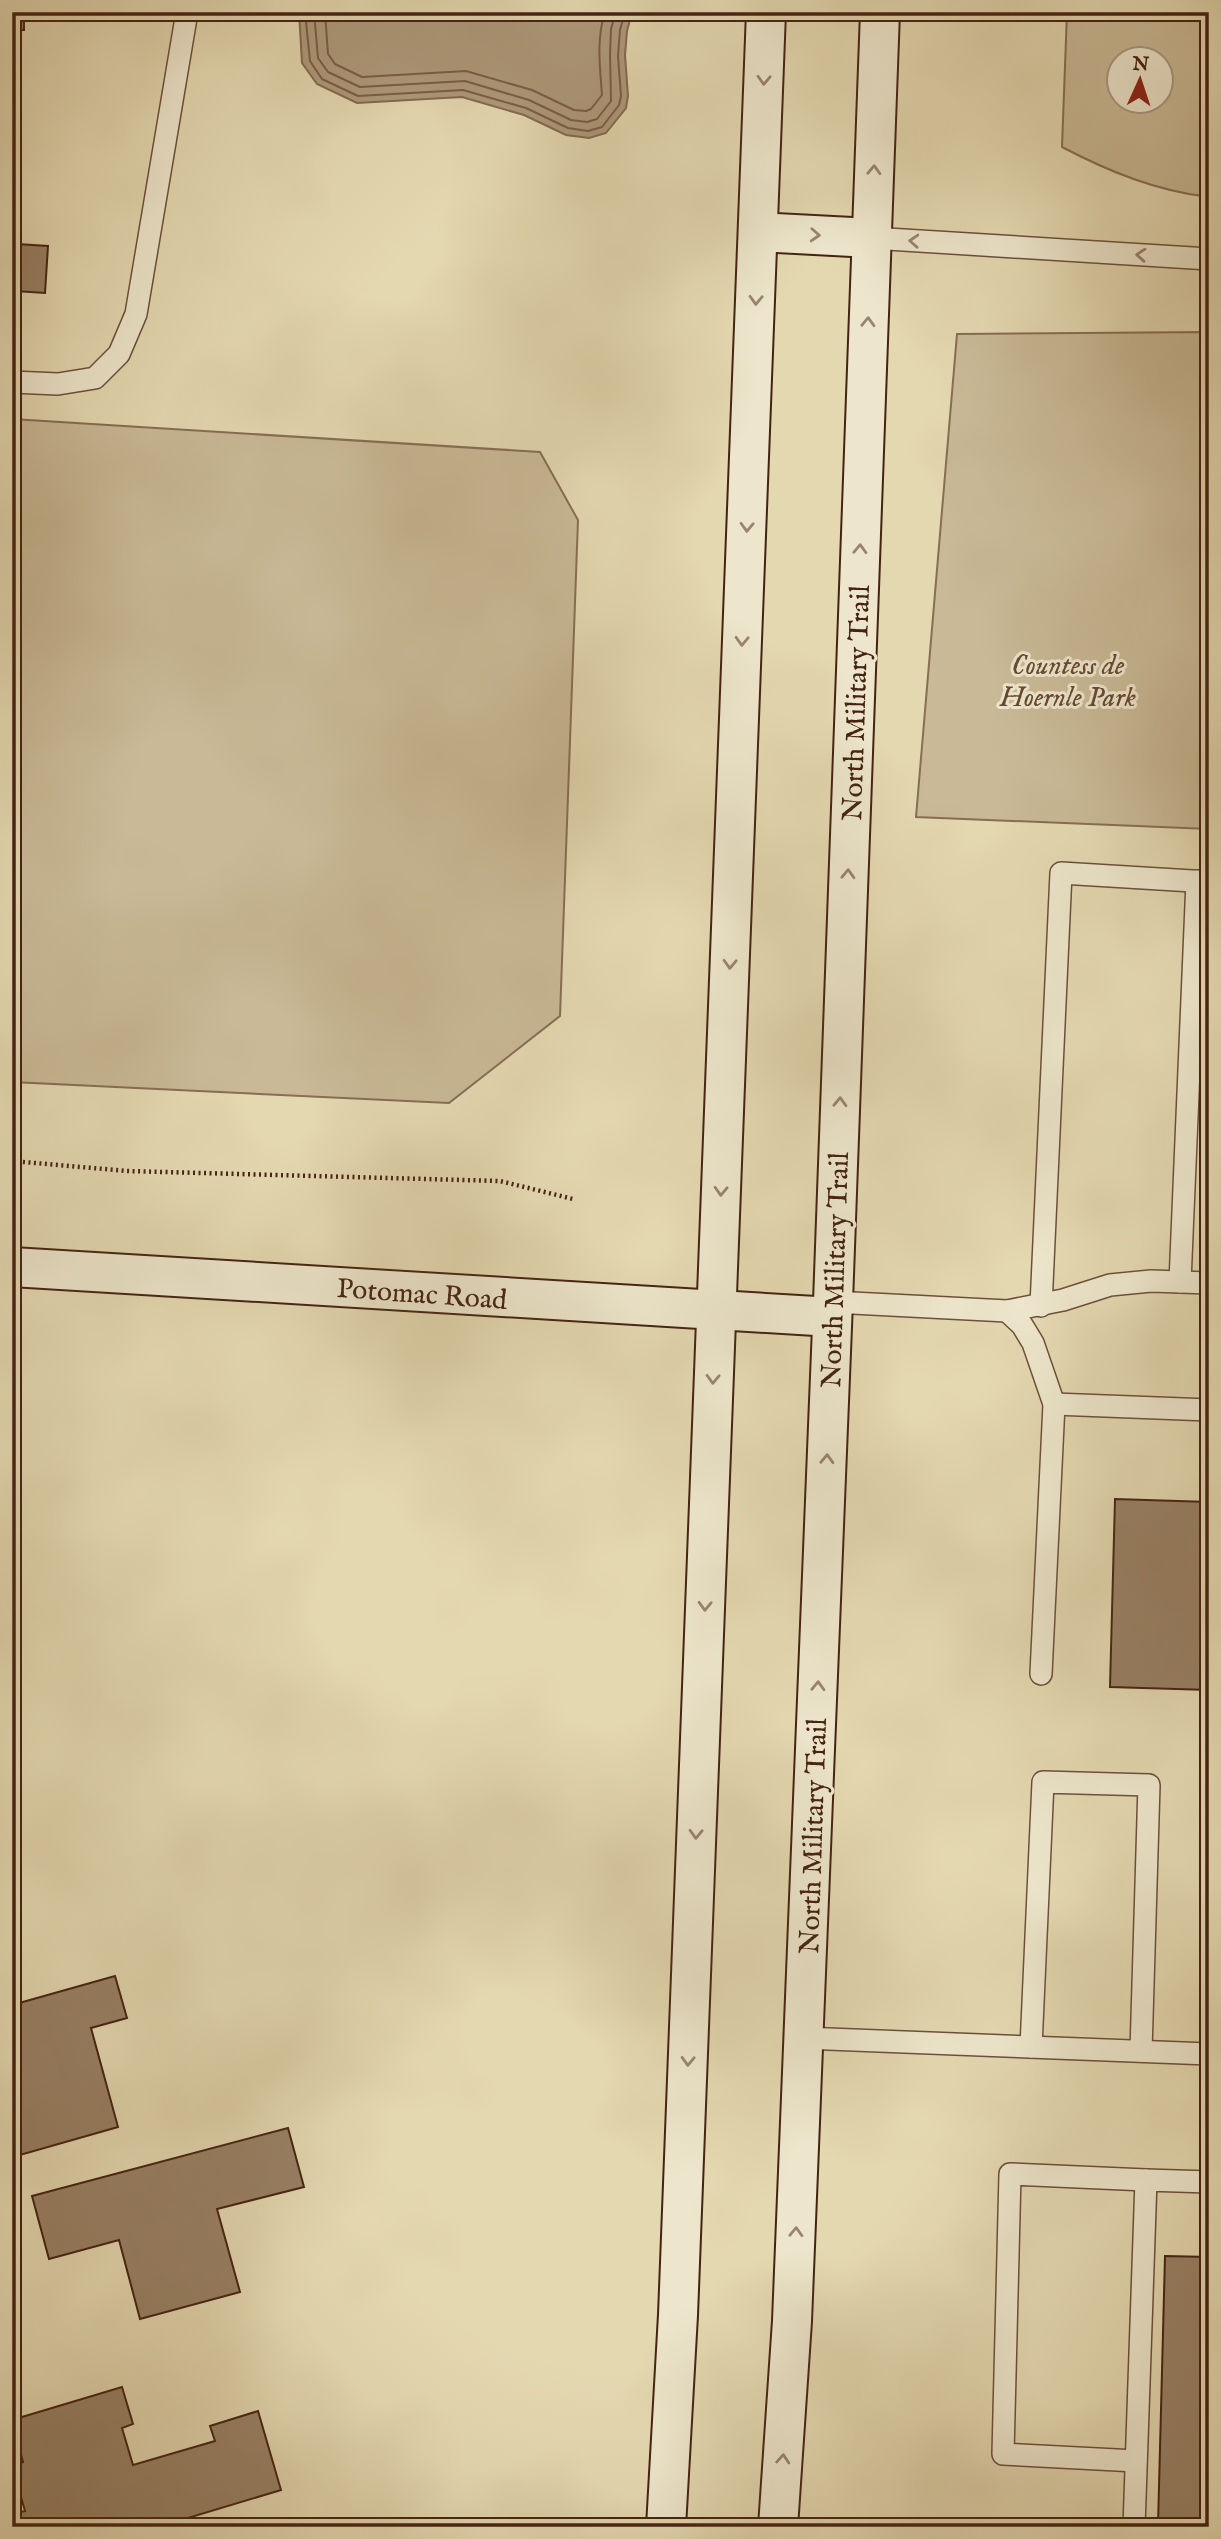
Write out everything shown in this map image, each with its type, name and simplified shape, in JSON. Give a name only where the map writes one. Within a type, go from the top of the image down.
[{"type":"main road","points":[[666,2527],[678,2315],[766,12]]},
{"type":"main road","name":"North Military Trail","points":[[778,2527],[792,2321],[833,1309],[880,12]]},
{"type":"main road","points":[[758,232],[871,238]]},
{"type":"main road","name":"Potomac Road","points":[[12,1267],[716,1311],[833,1309]]},
{"type":"lane","points":[[12,382],[58,384],[95,379],[119,354],[136,314],[187,12]]},
{"type":"lane","points":[[871,238],[1209,259]]},
{"type":"lane","points":[[1041,1306],[1061,873],[1203,882],[1180,1282]]},
{"type":"lane","points":[[833,1309],[1007,1311],[1041,1306],[1110,1285],[1209,1283]]},
{"type":"lane","points":[[1007,1311],[1022,1325],[1033,1343],[1054,1404],[1041,1674]]},
{"type":"lane","points":[[1054,1404],[1209,1410]]},
{"type":"lane","points":[[1031,2047],[1043,1782],[1149,1785],[1141,2051]]},
{"type":"lane","points":[[803,2038],[1209,2054]]},
{"type":"lane","points":[[1136,2461],[1003,2454],[1010,2174],[1209,2182]]},
{"type":"lane","points":[[1134,2527],[1146,2179]]},
{"type":"path","points":[[12,1161],[127,1171],[500,1181],[572,1199]]},
{"type":"green space","points":[[1067,12],[1209,12],[1209,197],[1170,190],[1097,164],[1062,147]]},
{"type":"green space","name":"Countess de Hoernle Park","points":[[1209,332],[1209,829],[916,817],[957,334]]},
{"type":"green space","points":[[12,419],[540,452],[578,520],[560,1016],[449,1103],[12,1082]]},
{"type":"water","points":[[299,12],[632,12],[625,55],[628,96],[626,108],[606,133],[589,138],[566,135],[524,115],[462,97],[357,103],[317,84],[302,63]]},
{"type":"building","points":[[12,12],[24,12],[24,30],[12,30]]},
{"type":"building","points":[[12,206],[19,207],[17,244],[48,246],[45,293],[15,291],[13,328]]},
{"type":"building","points":[[1115,1499],[1209,1502],[1209,1690],[1110,1687]]},
{"type":"building","points":[[115,1976],[127,2018],[91,2028],[118,2127],[13,2157],[12,2100],[15,2099],[12,2090],[12,2005]]},
{"type":"building","points":[[288,2128],[304,2187],[217,2209],[240,2292],[140,2319],[119,2240],[49,2259],[32,2196]]},
{"type":"building","points":[[1165,2256],[1209,2257],[1209,2526],[1158,2525]]},
{"type":"building","points":[[122,2387],[133,2424],[122,2428],[133,2465],[215,2441],[210,2426],[258,2411],[281,2490],[158,2527],[21,2527],[17,2513],[25,2511],[12,2466],[23,2462],[12,2420]]}]
